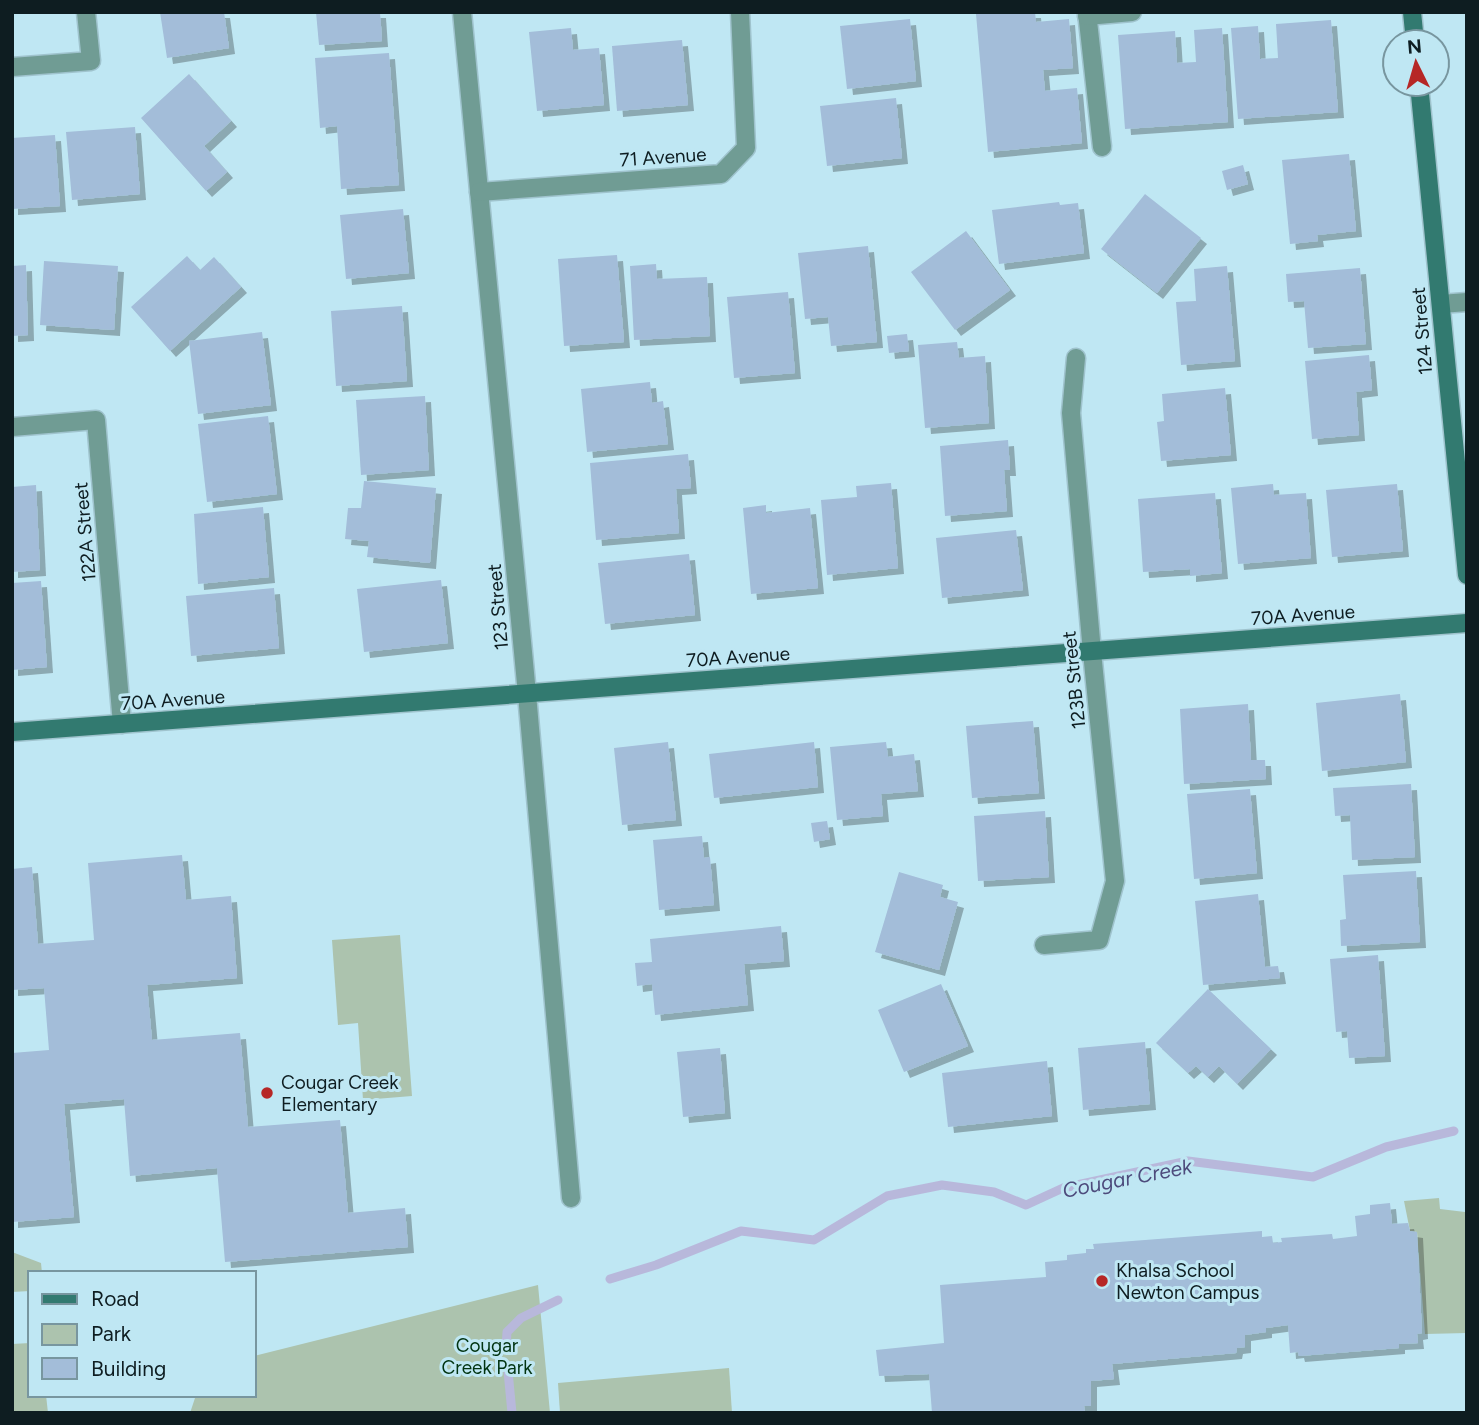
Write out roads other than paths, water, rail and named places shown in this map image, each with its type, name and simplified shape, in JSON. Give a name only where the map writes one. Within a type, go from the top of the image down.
[{"type":"street","points":[[12,67],[90,61],[86,12]]},
{"type":"street","name":"123 Street","points":[[462,12],[527,694],[571,1198]]},
{"type":"street","name":"71 Avenue","points":[[479,192],[721,174],[746,148],[740,12]]},
{"type":"street","points":[[1102,147],[1087,14],[1132,12]]},
{"type":"street","name":"124 Street","points":[[1420,98],[1467,575]]},
{"type":"street","points":[[1441,304],[1467,302]]},
{"type":"street","name":"123B Street","points":[[1044,945],[1099,940],[1115,881],[1071,413],[1076,358]]},
{"type":"street","name":"122A Street","points":[[12,427],[96,420],[122,724]]},
{"type":"street","name":"70A Avenue","points":[[12,733],[1467,623]]},
{"type":"waterway","name":"Cougar Creek","points":[[610,1279],[656,1265],[741,1231],[814,1240],[887,1196],[942,1185],[994,1192],[1026,1205],[1063,1188],[1188,1161],[1313,1177],[1386,1147],[1454,1131]]},
{"type":"waterway","name":"Cougar Creek","points":[[506,1347],[507,1332],[521,1318],[558,1300]]},
{"type":"waterway","name":"Cougar Creek","points":[[508,1371],[512,1413]]},
{"type":"place","name":"Cougar Creek Elementary","points":[[267,1093]]},
{"type":"place","name":"Khalsa School Newton Campus","points":[[1102,1281]]},
{"type":"park label","name":"Cougar Creek Park","points":[[487,1356]]}]
